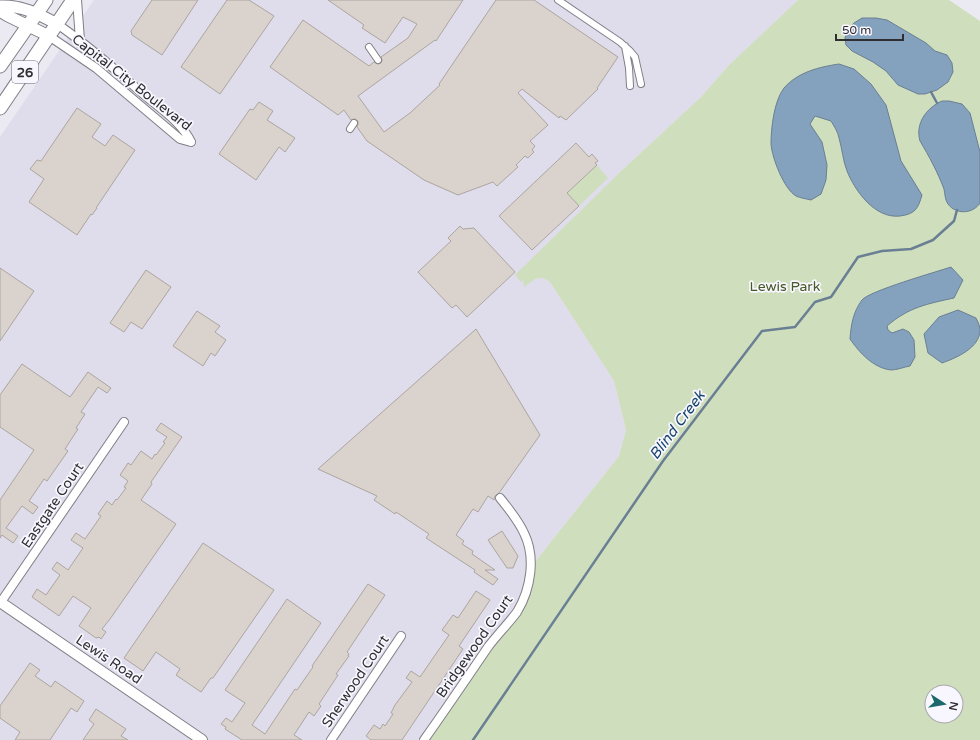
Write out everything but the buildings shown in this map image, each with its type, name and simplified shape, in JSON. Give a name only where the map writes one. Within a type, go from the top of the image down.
[{"type":"highway","name":"26","points":[[0,66],[46,0]]},
{"type":"highway","name":"26","points":[[0,108],[73,0]]},
{"type":"main road","points":[[0,6],[12,6],[37,13],[57,24]]},
{"type":"main road","points":[[0,11],[49,36]]},
{"type":"street","points":[[76,0],[80,40]]},
{"type":"street","points":[[558,0],[625,46],[635,57],[641,84]]},
{"type":"street","name":"Capital City Boulevard","points":[[49,36],[96,68],[180,140],[191,142],[183,129],[118,71],[80,40],[57,24]]},
{"type":"street","points":[[625,46],[630,86]]},
{"type":"street","points":[[369,47],[378,60]]},
{"type":"street","points":[[350,129],[354,124]]},
{"type":"street","name":"Eastgate Court","points":[[0,602],[124,422]]},
{"type":"street","name":"Bridgewood Court","points":[[424,740],[490,645],[516,613],[525,594],[531,567],[528,543],[520,525],[500,498]]},
{"type":"street","name":"Lewis Road","points":[[0,602],[202,740]]},
{"type":"street","name":"Sherwood Court","points":[[331,740],[401,636]]},
{"type":"shaded area","points":[[94,0],[798,0],[730,64],[701,97],[619,173],[516,275],[523,280],[543,278],[550,282],[614,381],[626,430],[619,456],[531,567],[525,594],[424,740],[0,740],[0,137]]},
{"type":"green space","name":"Lewis Park","points":[[798,0],[949,0],[980,21],[980,740],[424,740],[516,613],[531,567],[619,456],[626,430],[614,381],[550,282],[543,278],[535,279],[524,287],[523,280],[521,282],[515,275],[619,173],[701,97],[730,64]]},
{"type":"green space","points":[[597,165],[608,178],[579,206],[567,193]]},
{"type":"water","points":[[862,18],[887,20],[926,43],[935,51],[947,55],[952,63],[953,72],[948,82],[937,90],[925,94],[918,94],[898,85],[886,71],[852,51],[846,45],[845,38],[847,30]]},
{"type":"water","points":[[839,64],[854,69],[871,84],[886,105],[901,161],[922,195],[915,210],[909,214],[891,216],[882,213],[867,202],[861,195],[847,171],[836,129],[831,121],[815,116],[810,124],[822,142],[827,165],[826,180],[821,194],[811,200],[796,196],[787,187],[779,173],[771,144],[775,107],[781,93],[790,82],[802,74]]},
{"type":"water","points":[[942,101],[962,104],[970,113],[980,152],[980,203],[977,207],[969,211],[964,212],[955,210],[948,204],[939,177],[920,141],[919,129],[923,117],[931,108]]},
{"type":"water","points":[[951,267],[963,280],[954,298],[927,304],[911,310],[887,326],[888,330],[892,333],[903,329],[909,332],[914,340],[915,357],[910,366],[893,370],[884,369],[867,359],[850,339],[856,309],[862,300],[867,296],[889,287]]},
{"type":"water","points":[[958,310],[976,318],[980,328],[979,336],[972,347],[960,355],[942,363],[928,353],[924,334],[939,317]]},
{"type":"waterway","name":"Blind Creek","points":[[931,92],[937,103]]},
{"type":"waterway","name":"Blind Creek","points":[[473,740],[663,461],[762,331],[795,327],[815,302],[831,297],[858,257],[882,251],[911,249],[933,240],[954,221],[957,210]]}]
